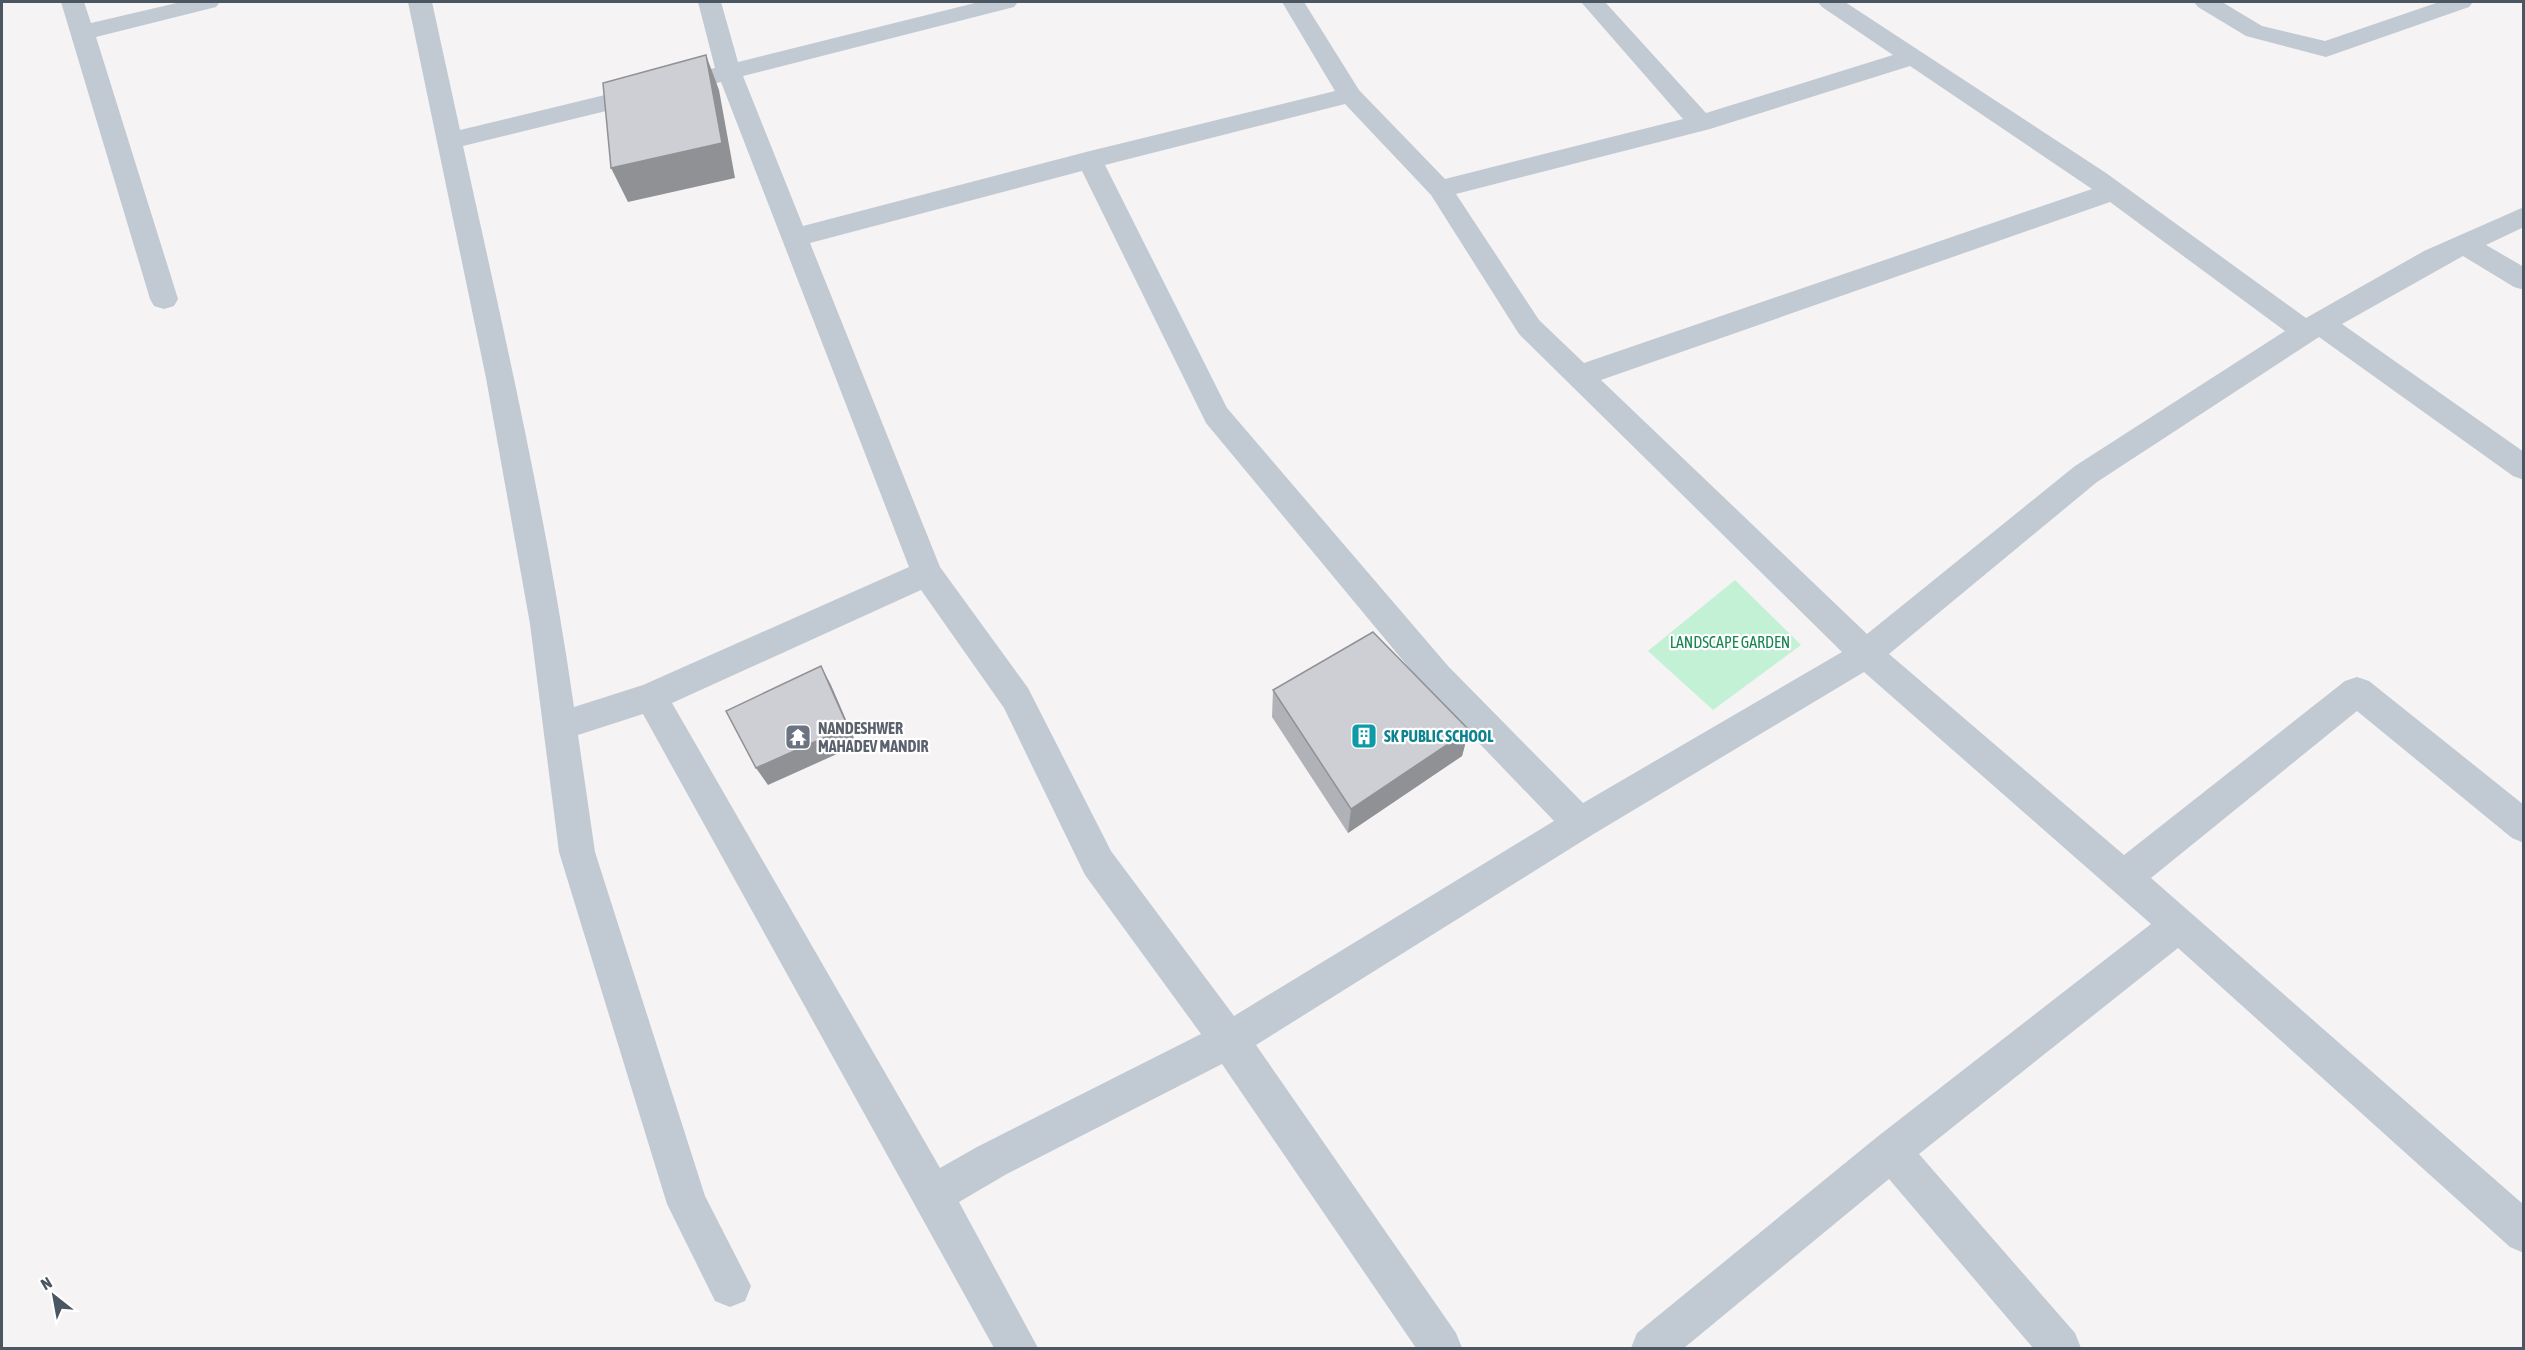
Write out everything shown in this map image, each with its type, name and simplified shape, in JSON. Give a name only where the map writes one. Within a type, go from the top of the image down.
[{"type":"street","points":[[73,2],[165,299]]},
{"type":"street","points":[[82,33],[208,2]]},
{"type":"street","points":[[420,2],[500,378],[546,624],[577,852],[687,1204],[730,1286]]},
{"type":"street","points":[[709,2],[729,72],[927,573],[1016,698],[1098,863],[1228,1040],[1441,1348]]},
{"type":"street","points":[[451,141],[1006,2]]},
{"type":"street","points":[[1293,2],[1350,95],[1440,189],[1529,327],[1866,654],[2179,926],[2523,1233]]},
{"type":"street","points":[[1592,2],[1701,123]]},
{"type":"street","points":[[1830,2],[2523,468]]},
{"type":"street","points":[[2206,2],[2254,31],[2326,49],[2461,2]]},
{"type":"street","points":[[1440,189],[1701,123],[1913,57]]},
{"type":"street","points":[[795,238],[1090,160],[1350,95]]},
{"type":"street","points":[[1090,160],[1216,415],[1436,676],[1580,824]]},
{"type":"street","points":[[1580,376],[2113,191]]},
{"type":"street","points":[[933,1195],[991,1161],[1228,1040],[1580,824],[1866,654],[2086,474],[2313,327],[2434,258],[2523,216]]},
{"type":"street","points":[[2464,244],[2523,280]]},
{"type":"street","points":[[560,726],[651,697],[927,573]]},
{"type":"street","points":[[2123,878],[2357,691],[2523,828]]},
{"type":"street","points":[[651,697],[1017,1348]]},
{"type":"street","points":[[1652,1348],[1891,1151],[2179,926]]},
{"type":"street","points":[[1891,1151],[2060,1348]]},
{"type":"green space","name":"LANDSCAPE GARDEN","points":[[1735,580],[1801,645],[1713,710],[1648,651]]},
{"type":"building","points":[[706,55],[722,143],[611,168],[603,83]]},
{"type":"building","name":"SK PUBLIC SCHOOL","points":[[1373,632],[1469,730],[1351,809],[1273,690]]},
{"type":"building","name":"NANDESHWER MAHADEV MANDIR","points":[[821,666],[848,727],[756,768],[726,711]]},
{"type":"place","name":"SK PUBLIC SCHOOL","points":[[1364,736]]},
{"type":"place","name":"NANDESHWER MAHADEV MANDIR","points":[[798,737]]}]
